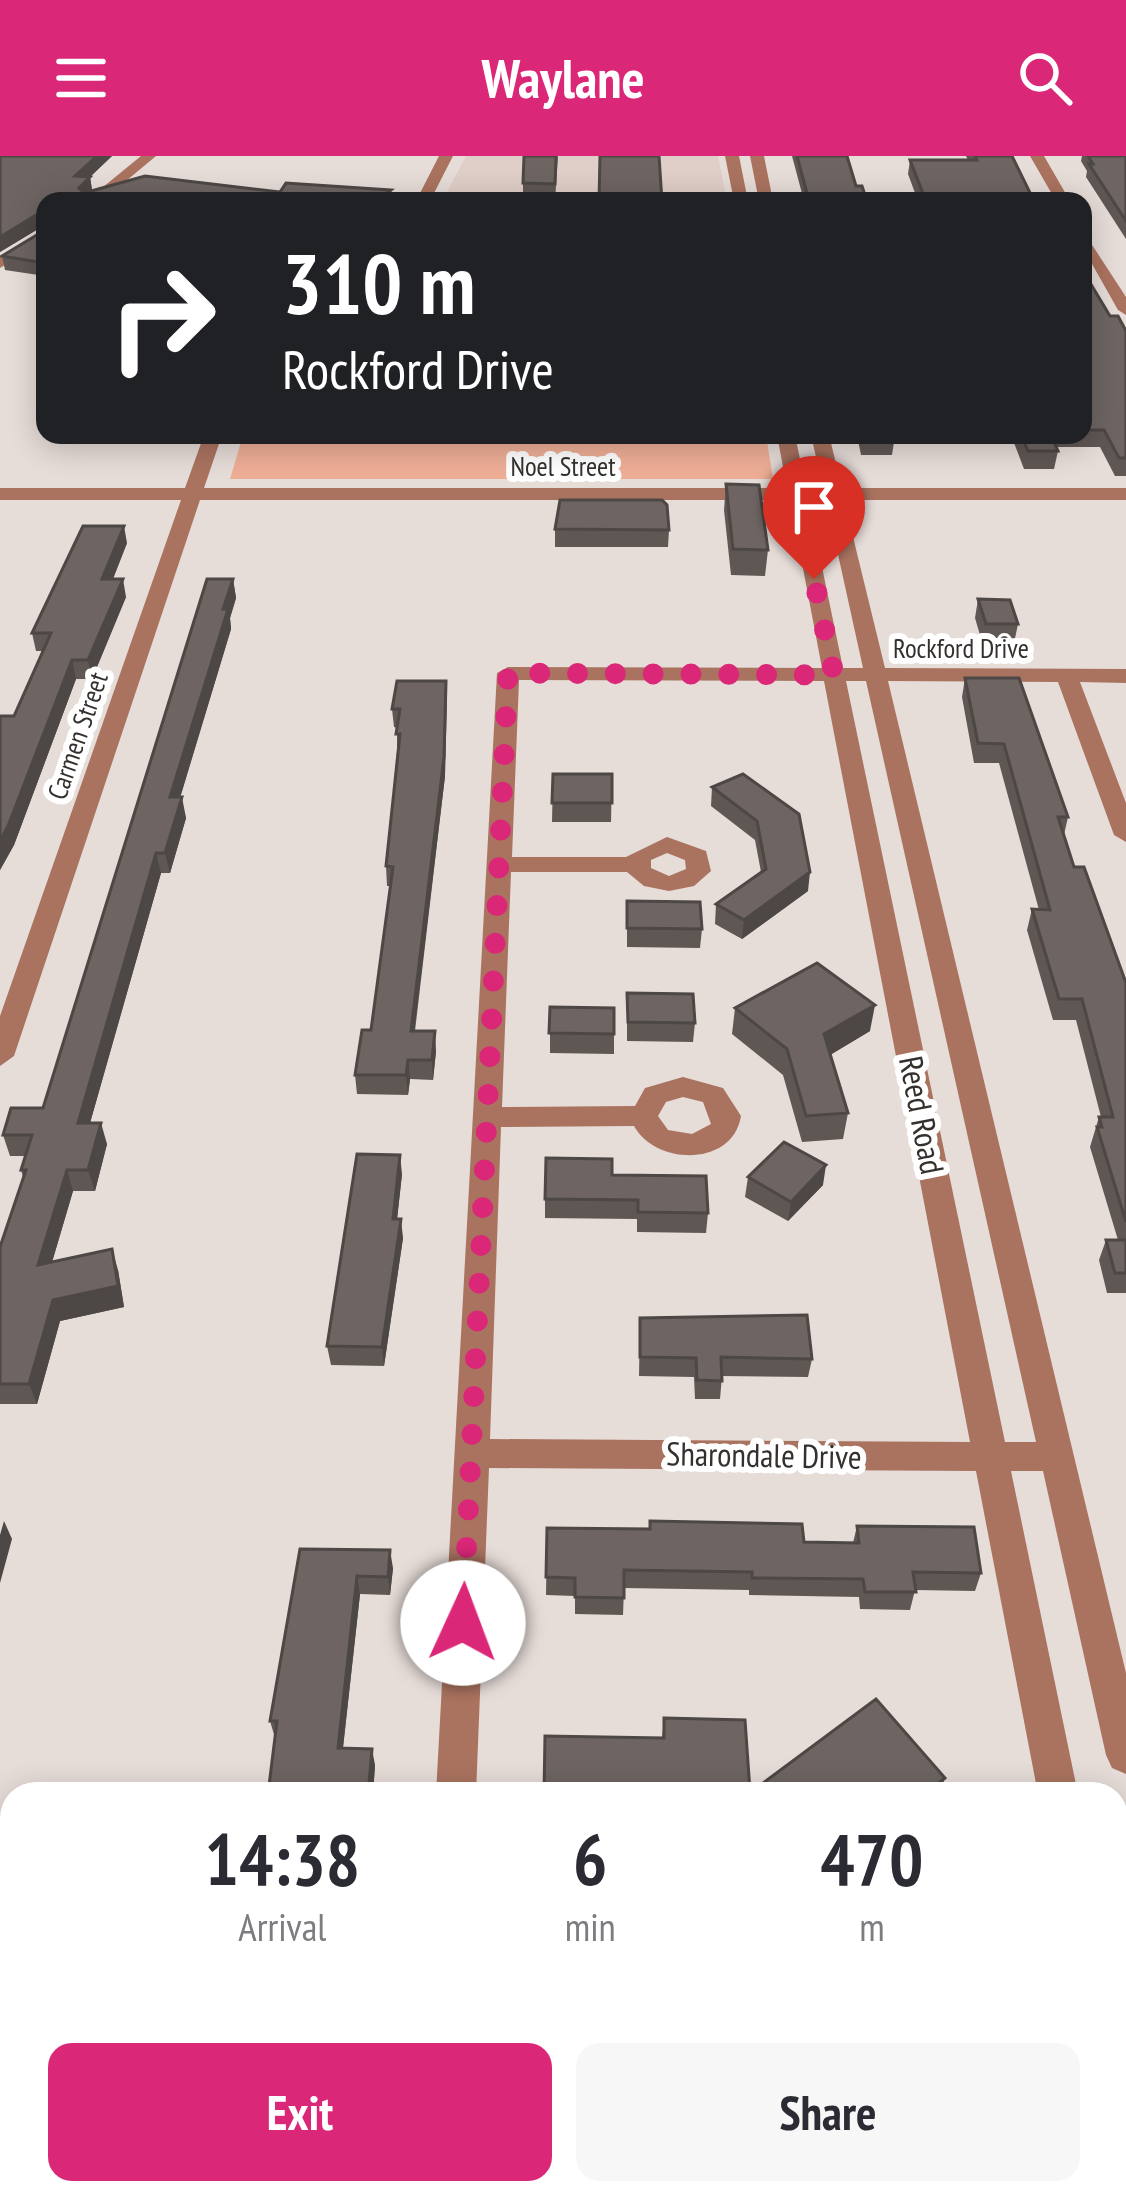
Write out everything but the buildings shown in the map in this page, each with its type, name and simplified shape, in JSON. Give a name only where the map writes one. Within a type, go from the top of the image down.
[{"type":"street","points":[[104,192],[149,156]]},
{"type":"street","points":[[428,192],[446,156]]},
{"type":"street","points":[[732,156],[739,192]]},
{"type":"street","points":[[757,156],[764,192]]},
{"type":"street","points":[[1037,156],[1058,192]]},
{"type":"street","points":[[736,178],[761,178]]},
{"type":"street","points":[[0,264],[36,239]]},
{"type":"street","points":[[1092,251],[1126,310]]},
{"type":"street","name":"Carmen Street","points":[[0,1056],[210,444]]},
{"type":"street","name":"Reed Road","points":[[788,444],[1056,1782]]},
{"type":"street","name":"Reed Road","points":[[822,444],[1123,1730]]},
{"type":"street","name":"Noel Street","points":[[0,494],[1126,494]]},
{"type":"street","name":"Rockford Drive","points":[[499,865],[508,673],[1126,676]]},
{"type":"street","points":[[1067,676],[1126,835]]},
{"type":"street","points":[[456,1782],[499,865],[636,864]]},
{"type":"street","points":[[900,1008],[955,1009]]},
{"type":"street","points":[[487,1118],[644,1116]]},
{"type":"street","name":"Sharondale Drive","points":[[469,1453],[1060,1457]]},
{"type":"shaded area","points":[[466,156],[718,156],[725,192],[447,192]]},
{"type":"shaded area","points":[[240,444],[767,444],[773,479],[230,479]]},
{"type":"route","points":[[463,1623],[508,673],[834,675],[814,579]]}]
